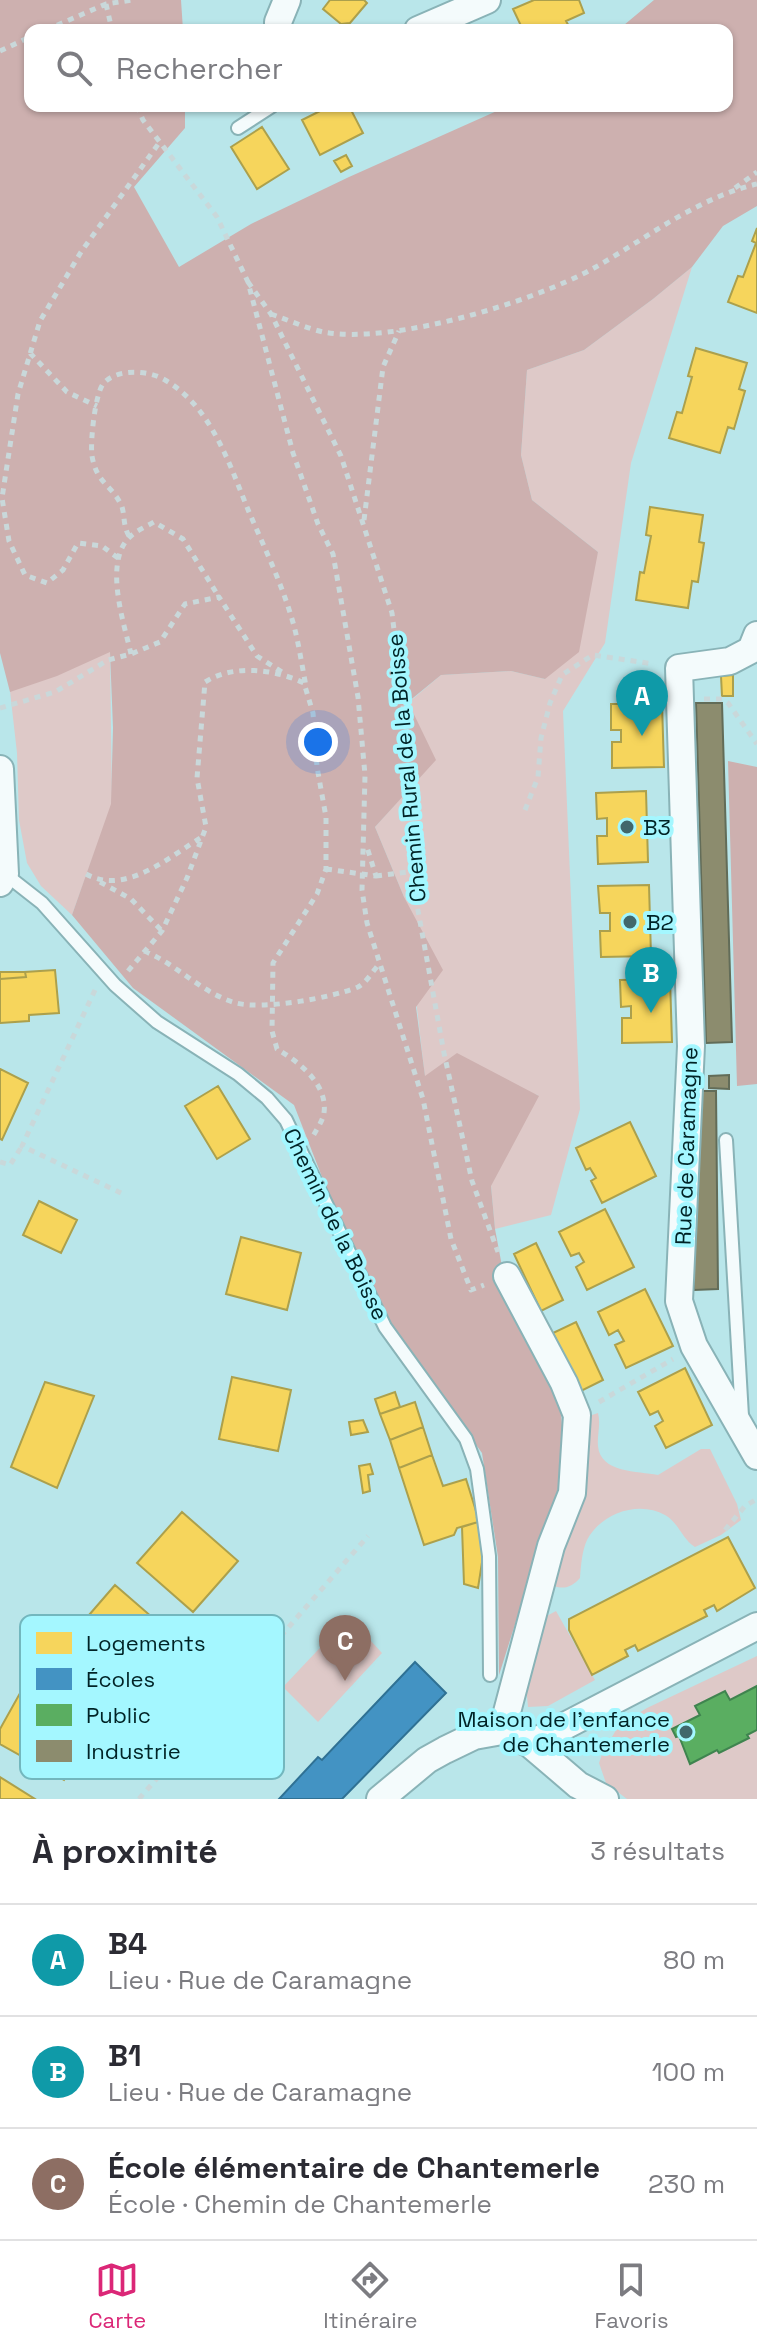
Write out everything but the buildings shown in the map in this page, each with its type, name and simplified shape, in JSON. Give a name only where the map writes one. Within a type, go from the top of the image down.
[{"type":"street","points":[[278,24],[287,0]]},
{"type":"street","points":[[432,24],[487,0]]},
{"type":"street","points":[[679,668],[730,661],[751,650],[757,635]]},
{"type":"street","name":"Rue de Caramagne","points":[[679,668],[691,1046],[679,1301],[694,1346],[757,1456]]},
{"type":"street","points":[[0,769],[2,878]]},
{"type":"street","points":[[502,1731],[551,1546],[572,1493],[577,1415],[564,1383],[507,1276]]},
{"type":"street","points":[[530,1744],[757,1626]]},
{"type":"street","points":[[380,1799],[427,1760],[474,1736],[502,1731],[530,1744],[578,1785],[605,1799]]},
{"type":"lane","points":[[238,128],[263,112]]},
{"type":"lane","name":"Chemin de la Boisse","points":[[2,878],[42,903],[115,985],[157,1022],[238,1074],[267,1098],[286,1120],[385,1327],[466,1439],[477,1469],[489,1556],[490,1675]]},
{"type":"lane","points":[[726,1140],[742,1430]]},
{"type":"path","points":[[60,24],[106,4],[132,0]]},
{"type":"path","points":[[106,4],[111,24]]},
{"type":"path","points":[[0,51],[24,40]]},
{"type":"path","points":[[140,112],[217,217],[248,282],[297,465],[318,524],[333,554],[358,697],[365,775],[363,875],[367,923],[423,1099],[451,1239],[471,1290],[507,1276]]},
{"type":"path","points":[[118,558],[102,546],[78,543],[63,570],[47,583],[25,575],[9,541],[2,498],[18,394],[40,321],[81,252],[160,143]]},
{"type":"path","points":[[271,314],[324,332],[379,334],[456,319],[538,295],[593,269],[671,220],[732,190],[757,172]]},
{"type":"path","points":[[732,190],[757,184]]},
{"type":"path","name":"Chemin Rural de la Boisse","points":[[248,282],[271,314],[341,456],[392,613],[410,764],[417,905],[444,1053],[472,1181],[507,1276]]},
{"type":"path","points":[[363,526],[383,367],[399,330]]},
{"type":"path","points":[[30,353],[67,392],[97,406]]},
{"type":"path","points":[[129,536],[124,528],[122,509],[113,492],[100,482],[91,454],[101,386],[115,374],[137,373],[164,379],[195,405],[228,455],[294,627],[313,713],[317,767],[326,817],[326,869],[317,894],[273,963],[271,1006],[272,1031],[277,1049],[293,1058],[321,1088],[325,1114],[304,1155]]},
{"type":"path","points":[[131,654],[116,579],[118,558],[129,536],[154,522],[183,539],[257,656],[304,683],[307,691]]},
{"type":"path","points":[[0,708],[55,692],[108,660],[160,642],[185,604],[219,597]]},
{"type":"path","points":[[525,810],[538,777],[541,738],[550,703],[562,675],[593,655],[679,668]]},
{"type":"path","points":[[115,985],[162,931],[206,827],[197,778],[205,682],[219,673],[283,673]]},
{"type":"path","points":[[722,699],[757,744]]},
{"type":"path","points":[[99,881],[130,879],[202,837]]},
{"type":"path","points":[[364,837],[376,876]]},
{"type":"path","points":[[326,869],[376,876],[416,871]]},
{"type":"path","points":[[86,874],[131,899],[162,931]]},
{"type":"path","points":[[144,951],[168,962],[194,983],[235,1003],[271,1006],[360,986],[379,964]]},
{"type":"path","points":[[0,1162],[10,1165],[22,1146],[104,971]]},
{"type":"path","points":[[22,1146],[121,1193]]},
{"type":"path","points":[[577,1415],[694,1346]]},
{"type":"path","points":[[725,1530],[745,1506],[757,1499]]},
{"type":"path","points":[[284,1632],[368,1536]]},
{"type":"path","points":[[139,1799],[156,1779]]},
{"type":"shaded area","points":[[0,0],[181,0],[183,24],[24,24],[24,112],[185,112],[185,128],[134,187],[179,267],[251,224],[495,112],[733,112],[733,24],[625,24],[654,0],[757,0],[757,206],[723,226],[692,267],[584,350],[527,370],[521,455],[532,500],[598,552],[579,652],[545,679],[511,671],[441,675],[408,702],[436,760],[375,827],[404,897],[443,970],[416,1007],[425,1076],[457,1053],[539,1096],[491,1186],[495,1229],[511,1314],[560,1399],[565,1466],[499,1675],[498,1557],[482,1453],[397,1336],[331,1200],[294,1105],[133,988],[72,915],[111,804],[113,728],[110,652],[57,676],[10,692],[0,653]]},
{"type":"shaded area","points":[[692,267],[631,463],[605,643],[563,711],[580,1109],[551,1215],[495,1229],[491,1185],[538,1095],[425,1077],[404,897],[375,827],[435,760],[408,703],[441,675],[511,671],[545,679],[598,552],[532,500],[521,455],[527,370],[584,350]]},
{"type":"shaded area","points":[[110,651],[112,804],[72,915],[41,886],[27,863],[19,820],[17,753],[10,691]]},
{"type":"shaded area","points":[[728,761],[757,767],[757,1084],[737,1086]]},
{"type":"shaded area","points":[[598,1413],[600,1455],[621,1469],[658,1475],[701,1449],[710,1449],[737,1504],[741,1520],[721,1535],[695,1547],[674,1522],[655,1511],[633,1509],[611,1516],[587,1540],[580,1578],[562,1588],[554,1586],[552,1577],[589,1416]]},
{"type":"shaded area","points":[[556,1611],[595,1680],[548,1706],[528,1707],[526,1686],[543,1618]]},
{"type":"shaded area","points":[[349,1617],[382,1653],[318,1722],[284,1686]]},
{"type":"shaded area","name":"Maison de l'enfance de Chantemerle","points":[[757,1656],[757,1799],[627,1799],[606,1783],[599,1763],[619,1725],[647,1708]]},
{"type":"place","name":"B4","points":[[642,736]]},
{"type":"place","name":"B3","points":[[627,827]]},
{"type":"place","name":"B2","points":[[630,922]]},
{"type":"place","name":"B1","points":[[651,1013]]},
{"type":"place","name":"École élémentaire de Chantemerle","points":[[345,1681]]},
{"type":"place","name":"Maison de l'enfance de Chantemerle","points":[[686,1732]]}]
